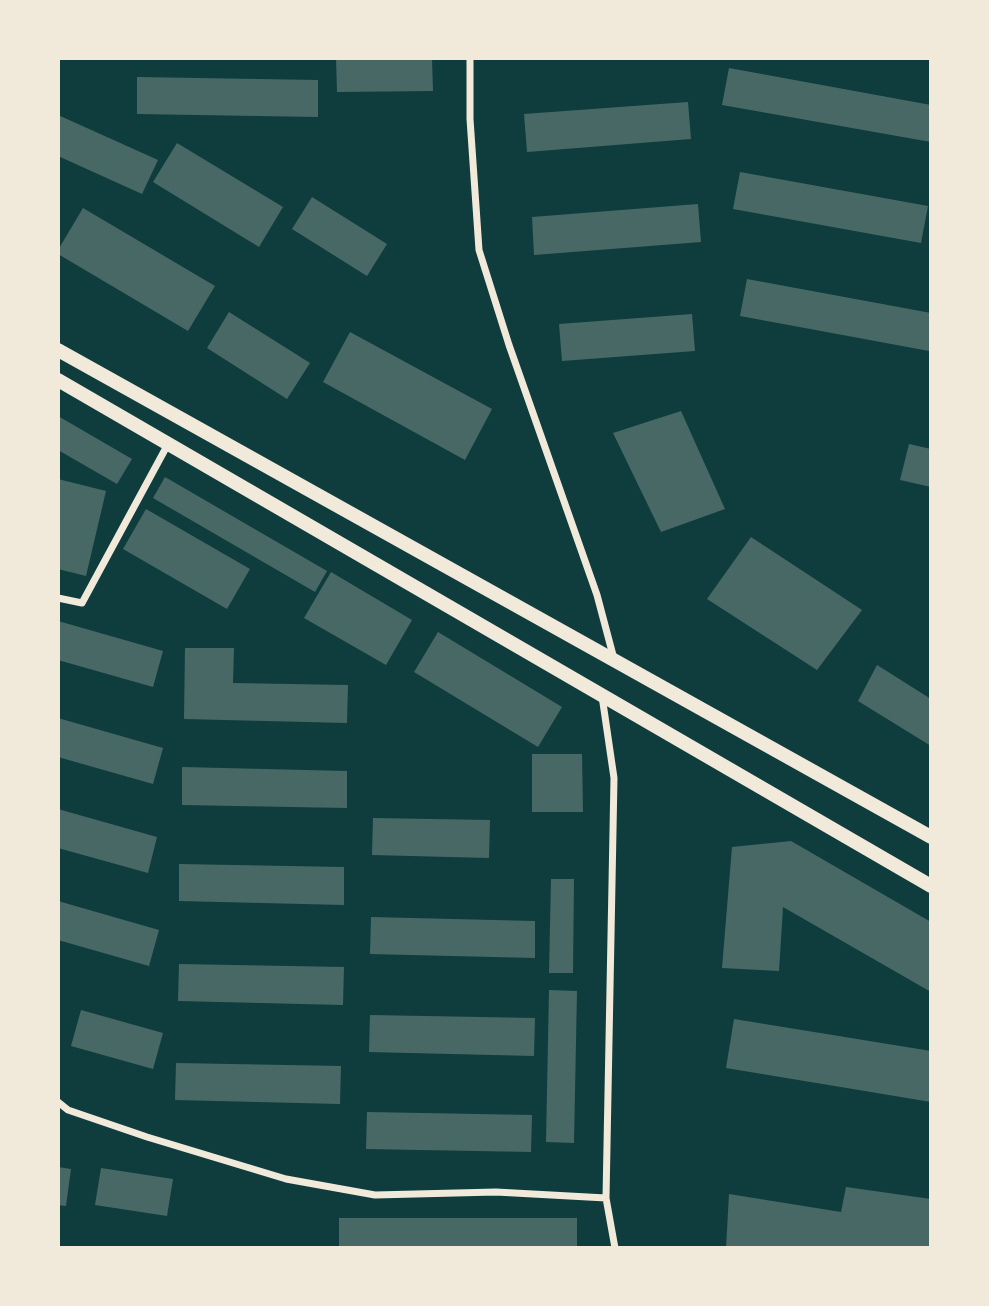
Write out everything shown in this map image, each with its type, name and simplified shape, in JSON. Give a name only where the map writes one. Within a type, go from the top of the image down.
[{"type":"main road","points":[[58,350],[931,837]]},
{"type":"main road","points":[[58,380],[931,886]]},
{"type":"street","points":[[470,58],[470,119],[479,250],[513,357],[597,595],[615,660]]},
{"type":"street","points":[[58,598],[82,603],[168,444]]},
{"type":"street","points":[[601,695],[614,778],[606,1198],[615,1248]]},
{"type":"street","points":[[58,1102],[68,1110],[147,1138],[286,1179],[374,1195],[496,1192],[606,1198]]},
{"type":"building","points":[[336,58],[432,58],[433,91],[337,92]]},
{"type":"building","points":[[729,68],[931,105],[931,142],[722,105]]},
{"type":"building","points":[[137,77],[318,80],[318,117],[137,114]]},
{"type":"building","points":[[688,102],[691,139],[527,152],[524,114]]},
{"type":"building","points":[[58,115],[158,160],[142,194],[58,156]]},
{"type":"building","points":[[177,143],[283,207],[259,247],[153,182]]},
{"type":"building","points":[[740,172],[928,206],[921,243],[733,209]]},
{"type":"building","points":[[312,197],[387,244],[367,276],[292,229]]},
{"type":"building","points":[[698,204],[701,242],[534,255],[532,217]]},
{"type":"building","points":[[83,208],[215,286],[188,331],[58,254]]},
{"type":"building","points":[[747,279],[931,313],[929,351],[740,316]]},
{"type":"building","points":[[229,312],[310,363],[287,399],[207,348]]},
{"type":"building","points":[[692,314],[695,351],[562,361],[559,324]]},
{"type":"building","points":[[350,332],[492,409],[465,460],[323,382]]},
{"type":"building","points":[[681,411],[725,509],[661,532],[613,433]]},
{"type":"building","points":[[58,416],[132,459],[117,484],[58,450]]},
{"type":"building","points":[[909,444],[931,449],[931,487],[900,480]]},
{"type":"building","points":[[165,477],[327,571],[315,592],[153,498]]},
{"type":"building","points":[[58,479],[106,491],[86,576],[58,569]]},
{"type":"building","points":[[146,509],[250,569],[227,609],[123,549]]},
{"type":"building","points":[[751,537],[862,610],[817,670],[707,599]]},
{"type":"building","points":[[331,572],[412,620],[386,665],[304,618]]},
{"type":"building","points":[[58,621],[163,651],[153,687],[58,660]]},
{"type":"building","points":[[438,632],[562,707],[538,747],[414,672]]},
{"type":"building","points":[[185,648],[234,648],[233,683],[348,685],[347,723],[184,719]]},
{"type":"building","points":[[877,665],[931,699],[931,746],[858,701]]},
{"type":"building","points":[[58,718],[163,748],[153,784],[58,757]]},
{"type":"building","points":[[532,754],[582,754],[583,812],[532,812]]},
{"type":"building","points":[[182,767],[347,771],[347,808],[182,805]]},
{"type":"building","points":[[58,809],[157,837],[148,873],[58,848]]},
{"type":"building","points":[[373,818],[490,820],[489,858],[372,855]]},
{"type":"building","points":[[791,841],[931,922],[931,992],[783,907],[779,971],[722,968],[732,847]]},
{"type":"building","points":[[179,864],[344,867],[344,905],[179,901]]},
{"type":"building","points":[[551,879],[574,879],[573,973],[549,973]]},
{"type":"building","points":[[58,901],[159,930],[149,966],[58,940]]},
{"type":"building","points":[[371,917],[535,921],[535,958],[370,954]]},
{"type":"building","points":[[179,964],[344,967],[343,1005],[178,1001]]},
{"type":"building","points":[[549,990],[577,991],[574,1143],[546,1142]]},
{"type":"building","points":[[81,1010],[163,1033],[153,1069],[71,1046]]},
{"type":"building","points":[[370,1015],[535,1018],[534,1056],[369,1052]]},
{"type":"building","points":[[734,1019],[931,1051],[931,1102],[726,1068]]},
{"type":"building","points":[[176,1063],[341,1066],[340,1104],[175,1100]]},
{"type":"building","points":[[367,1112],[532,1115],[531,1152],[366,1149]]},
{"type":"building","points":[[58,1167],[71,1169],[66,1206],[58,1205]]},
{"type":"building","points":[[101,1168],[173,1179],[167,1216],[95,1205]]},
{"type":"building","points":[[846,1187],[931,1199],[931,1248],[726,1248],[729,1194],[841,1212]]},
{"type":"building","points":[[339,1218],[577,1218],[577,1248],[339,1248]]}]
